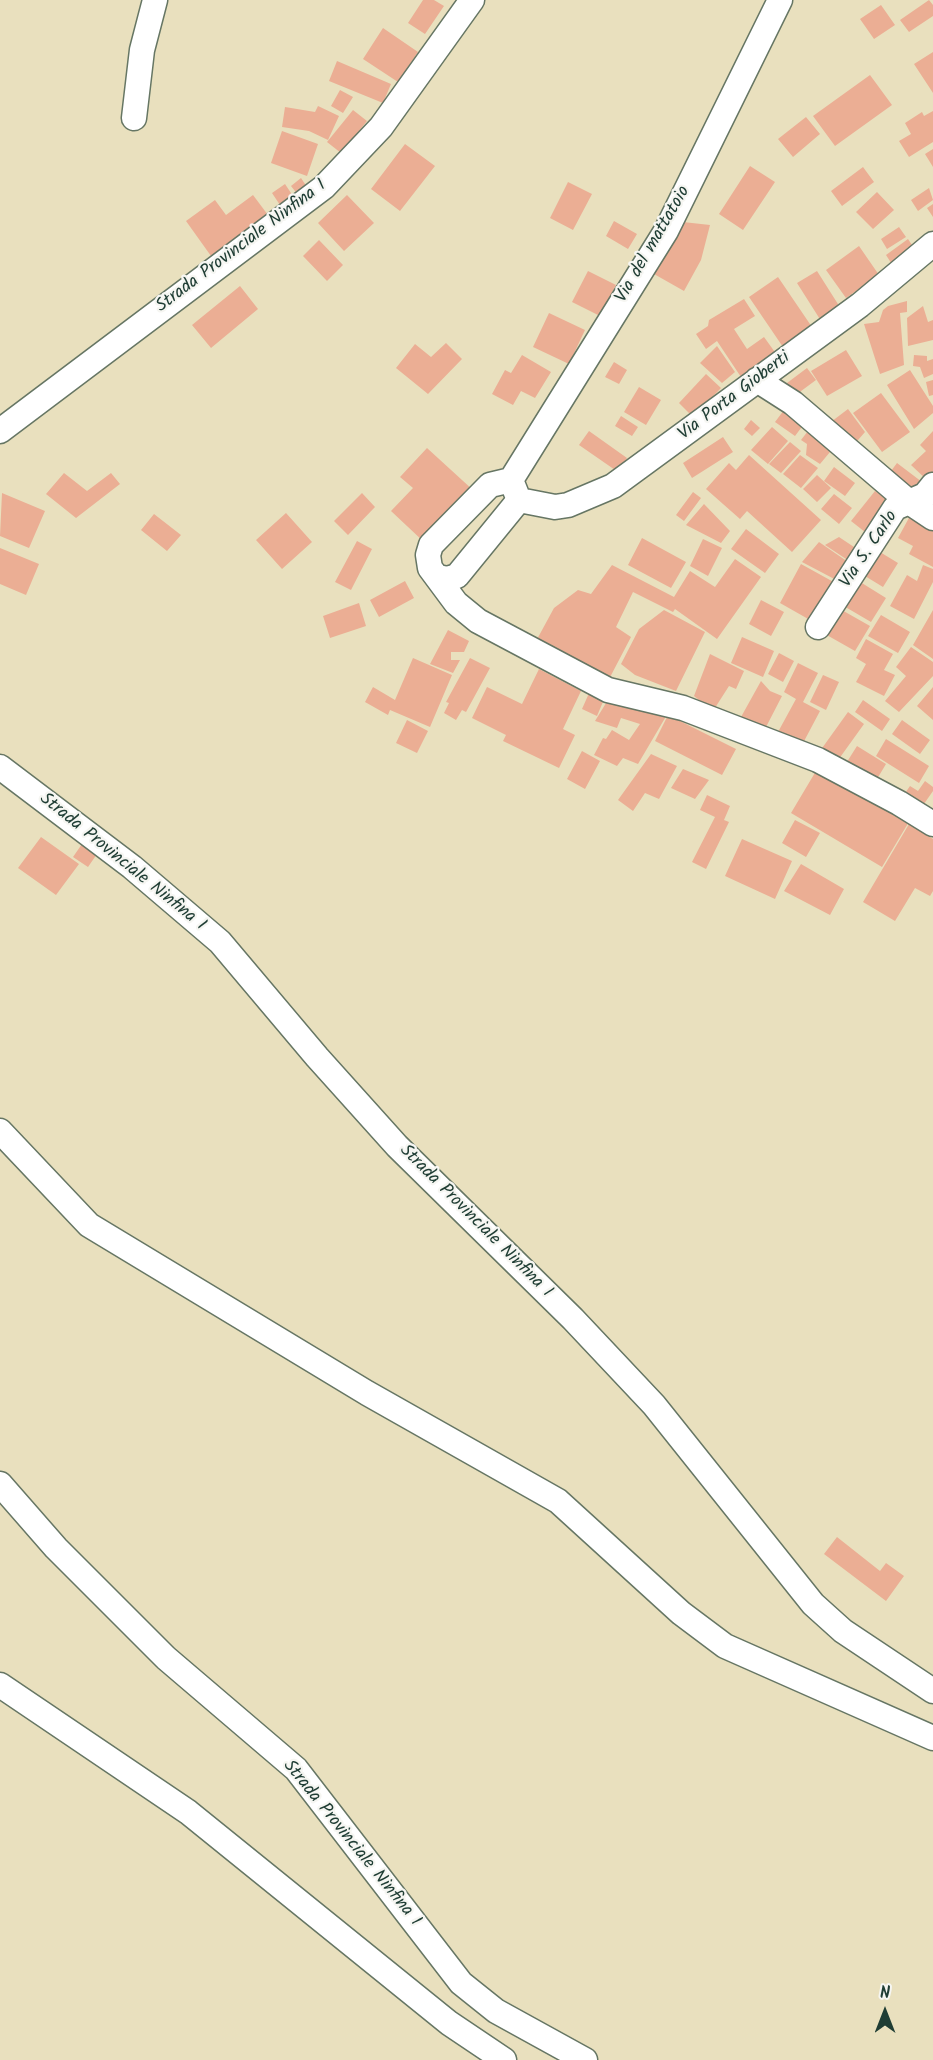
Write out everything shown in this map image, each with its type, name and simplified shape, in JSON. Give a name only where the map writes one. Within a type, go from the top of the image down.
[{"type":"street","points":[[134,118],[142,50],[155,0]]},
{"type":"street","name":"Strada Provinciale Ninfina I","points":[[0,431],[324,187],[381,127],[472,0]]},
{"type":"street","name":"Via del mattatoio","points":[[438,577],[447,579],[457,576],[515,490],[666,231],[780,0]]},
{"type":"street","name":"Via Porta Gioberti","points":[[515,490],[544,506],[568,505],[613,486],[860,305],[933,244]]},
{"type":"street","points":[[758,380],[793,403],[909,502],[933,518]]},
{"type":"street","points":[[515,490],[490,485],[431,545],[428,555],[430,568],[456,603],[478,621],[608,690],[683,708],[818,760],[899,803],[933,824]]},
{"type":"street","name":"Via S. Carlo","points":[[818,627],[895,508],[925,495],[933,485]]},
{"type":"street","name":"Strada Provinciale Ninfina I","points":[[0,767],[132,867],[220,942],[317,1057],[397,1146],[580,1326],[654,1405],[813,1604],[843,1631],[933,1691]]},
{"type":"street","points":[[0,1131],[89,1225],[376,1398],[558,1501],[681,1613],[725,1646],[933,1738]]},
{"type":"street","name":"Strada Provinciale Ninfina I","points":[[0,1484],[56,1548],[166,1658],[296,1769],[461,1983],[496,2011],[585,2060]]},
{"type":"street","points":[[0,1685],[188,1812],[449,2023],[504,2060]]},
{"type":"building","points":[[423,0],[434,0],[444,6],[425,34],[408,23]]},
{"type":"building","points":[[929,0],[933,5],[933,16],[909,32],[900,20]]},
{"type":"building","points":[[881,5],[895,25],[874,39],[860,19]]},
{"type":"building","points":[[383,28],[418,52],[398,82],[363,59]]},
{"type":"building","points":[[933,52],[933,93],[914,64]]},
{"type":"building","points":[[337,61],[391,84],[383,103],[329,81]]},
{"type":"building","points":[[870,75],[892,105],[835,146],[813,116]]},
{"type":"building","points":[[340,90],[353,97],[343,113],[331,106]]},
{"type":"building","points":[[318,106],[339,116],[328,140],[309,131],[282,127],[285,107],[315,112]]},
{"type":"building","points":[[353,110],[367,121],[341,153],[327,142]]},
{"type":"building","points":[[933,111],[933,142],[909,157],[899,141],[911,134],[905,123],[922,112],[924,116]]},
{"type":"building","points":[[806,117],[820,134],[793,157],[778,139]]},
{"type":"building","points":[[282,131],[318,144],[307,176],[271,163]]},
{"type":"building","points":[[405,144],[435,166],[400,211],[371,189]]},
{"type":"building","points":[[933,149],[933,167],[925,154]]},
{"type":"building","points":[[750,166],[775,182],[743,230],[719,214]]},
{"type":"building","points":[[863,167],[874,182],[842,206],[831,191]]},
{"type":"building","points":[[301,178],[307,187],[298,195],[291,186]]},
{"type":"building","points":[[568,182],[592,194],[573,230],[550,218]]},
{"type":"building","points":[[285,184],[293,196],[280,205],[272,193]]},
{"type":"building","points":[[929,188],[933,200],[918,211],[911,200]]},
{"type":"building","points":[[877,192],[894,210],[873,229],[856,212]]},
{"type":"building","points":[[253,195],[268,215],[211,256],[186,221],[215,200],[226,215]]},
{"type":"building","points":[[347,195],[374,223],[344,251],[318,223]]},
{"type":"building","points":[[933,204],[933,217],[927,208]]},
{"type":"building","points":[[614,221],[637,234],[628,249],[606,236]]},
{"type":"building","points":[[683,222],[710,225],[701,260],[684,291],[654,274]]},
{"type":"building","points":[[899,227],[906,237],[887,249],[881,239]]},
{"type":"building","points":[[908,239],[918,254],[895,269],[886,255]]},
{"type":"building","points":[[319,240],[343,265],[327,281],[303,256]]},
{"type":"building","points":[[859,246],[879,275],[846,298],[826,270]]},
{"type":"building","points":[[588,271],[616,285],[600,316],[572,302]]},
{"type":"building","points":[[817,271],[843,312],[823,324],[797,283]]},
{"type":"building","points":[[778,277],[814,330],[785,350],[749,297]]},
{"type":"building","points":[[240,286],[258,309],[211,348],[192,325]]},
{"type":"building","points":[[744,299],[755,316],[734,329],[747,349],[764,337],[777,355],[743,380],[717,341],[706,349],[696,334],[708,326],[709,320]]},
{"type":"building","points":[[907,301],[907,312],[900,313],[904,365],[880,374],[864,324],[879,322],[883,310],[888,306]]},
{"type":"building","points":[[923,306],[928,322],[933,320],[933,340],[908,346],[907,318]]},
{"type":"building","points":[[549,313],[585,330],[569,364],[533,347]]},
{"type":"building","points":[[446,343],[462,359],[428,394],[396,368],[415,344],[431,357]]},
{"type":"building","points":[[717,346],[735,372],[722,383],[700,363]]},
{"type":"building","points":[[846,350],[862,376],[827,396],[811,371]]},
{"type":"building","points":[[522,355],[551,372],[535,398],[521,391],[513,405],[492,394],[505,370],[511,373]]},
{"type":"building","points":[[914,355],[927,356],[927,361],[933,359],[933,374],[924,378],[920,367],[913,366]]},
{"type":"building","points":[[614,362],[627,370],[619,384],[605,377]]},
{"type":"building","points":[[807,368],[816,380],[793,397],[783,386]]},
{"type":"building","points":[[910,370],[933,406],[933,413],[914,429],[887,385]]},
{"type":"building","points":[[706,374],[721,388],[693,417],[679,403]]},
{"type":"building","points":[[933,380],[933,395],[929,396],[926,382]]},
{"type":"building","points":[[639,387],[661,400],[646,425],[624,412]]},
{"type":"building","points":[[881,393],[910,432],[882,452],[853,413]]},
{"type":"building","points":[[848,409],[865,432],[852,447],[827,425]]},
{"type":"building","points":[[784,410],[804,424],[795,436],[775,422]]},
{"type":"building","points":[[621,416],[638,427],[632,436],[615,426]]},
{"type":"building","points":[[751,420],[760,428],[752,436],[744,429]]},
{"type":"building","points":[[772,427],[788,441],[768,464],[751,450]]},
{"type":"building","points":[[589,431],[627,458],[618,472],[579,445]]},
{"type":"building","points":[[808,431],[830,452],[820,464],[806,455],[807,444],[801,440]]},
{"type":"building","points":[[933,431],[933,475],[928,481],[911,465],[926,451],[920,445]]},
{"type":"building","points":[[723,437],[733,452],[692,478],[683,463]]},
{"type":"building","points":[[790,442],[801,451],[781,473],[769,464]]},
{"type":"building","points":[[427,448],[474,491],[424,542],[391,511],[413,488],[400,477]]},
{"type":"building","points":[[749,455],[821,520],[792,552],[747,511],[740,519],[706,489],[729,463],[736,470]]},
{"type":"building","points":[[800,455],[818,468],[801,488],[783,474]]},
{"type":"building","points":[[897,463],[922,482],[913,494],[888,475]]},
{"type":"building","points":[[834,467],[855,483],[845,496],[824,481]]},
{"type":"building","points":[[64,473],[87,491],[111,473],[120,484],[76,518],[46,494]]},
{"type":"building","points":[[817,475],[831,488],[817,502],[803,489]]},
{"type":"building","points":[[875,491],[890,502],[865,532],[851,521]]},
{"type":"building","points":[[693,492],[701,498],[684,521],[676,515]]},
{"type":"building","points":[[2,493],[45,511],[29,548],[0,536]]},
{"type":"building","points":[[362,493],[375,507],[348,535],[334,521]]},
{"type":"building","points":[[834,494],[852,508],[839,524],[821,509]]},
{"type":"building","points":[[704,504],[730,531],[721,543],[686,525]]},
{"type":"building","points":[[286,513],[312,542],[282,569],[256,540]]},
{"type":"building","points":[[154,514],[181,535],[167,551],[141,530]]},
{"type":"building","points":[[910,516],[933,529],[933,567],[909,554],[913,546],[898,538]]},
{"type":"building","points":[[746,529],[779,554],[765,573],[731,549]]},
{"type":"building","points":[[839,537],[860,551],[852,563],[825,545]]},
{"type":"building","points":[[642,538],[686,562],[671,588],[628,565]]},
{"type":"building","points":[[703,539],[722,548],[708,576],[690,566]]},
{"type":"building","points":[[357,541],[372,549],[351,590],[335,582]]},
{"type":"building","points":[[819,542],[851,564],[840,582],[802,562]]},
{"type":"building","points":[[0,548],[39,564],[26,595],[0,584]]},
{"type":"building","points":[[875,549],[898,563],[883,587],[860,573]]},
{"type":"building","points":[[735,559],[761,577],[717,639],[675,609],[673,612],[633,592],[616,627],[631,637],[607,683],[535,643],[554,608],[578,590],[591,594],[612,565],[674,597],[690,571],[715,587]]},
{"type":"building","points":[[801,564],[839,585],[817,624],[780,603]]},
{"type":"building","points":[[923,565],[933,569],[933,582],[914,619],[890,606],[907,575],[917,581]]},
{"type":"building","points":[[857,580],[886,598],[871,622],[842,605]]},
{"type":"building","points":[[405,581],[414,598],[379,617],[370,600]]},
{"type":"building","points":[[761,600],[784,612],[771,636],[749,624]]},
{"type":"building","points":[[359,603],[366,626],[330,638],[323,616]]},
{"type":"building","points":[[840,609],[870,626],[855,651],[825,634]]},
{"type":"building","points":[[664,610],[705,632],[676,691],[635,675],[621,664],[639,629]]},
{"type":"building","points":[[933,610],[933,659],[913,645]]},
{"type":"building","points":[[881,615],[910,632],[898,653],[868,636]]},
{"type":"building","points":[[448,630],[469,641],[464,652],[451,652],[451,660],[460,660],[453,673],[430,664]]},
{"type":"building","points":[[742,637],[774,651],[763,677],[731,663]]},
{"type":"building","points":[[866,639],[893,654],[884,670],[895,675],[884,696],[856,682],[866,664],[856,658]]},
{"type":"building","points":[[911,647],[933,662],[933,676],[899,712],[885,701],[906,676],[896,667]]},
{"type":"building","points":[[779,653],[794,661],[783,682],[768,674]]},
{"type":"building","points":[[710,654],[744,671],[736,689],[729,686],[713,711],[694,696]]},
{"type":"building","points":[[413,658],[452,675],[430,727],[390,710],[388,715],[365,702],[373,687],[395,700]]},
{"type":"building","points":[[470,658],[490,668],[466,712],[462,710],[456,720],[444,713],[449,703],[446,702]]},
{"type":"building","points":[[798,663],[818,673],[803,702],[820,711],[802,745],[778,732],[796,699],[784,692]]},
{"type":"building","points":[[539,669],[581,691],[563,729],[575,735],[559,768],[503,741],[506,735],[472,718],[487,687],[522,704]]},
{"type":"building","points":[[823,675],[839,682],[826,710],[810,702]]},
{"type":"building","points":[[761,681],[770,691],[782,696],[765,729],[741,717]]},
{"type":"building","points":[[933,687],[933,720],[917,706]]},
{"type":"building","points":[[590,691],[605,697],[597,716],[582,709]]},
{"type":"building","points":[[611,695],[668,713],[638,764],[623,758],[617,766],[594,755],[603,738],[606,739],[612,730],[629,740],[640,724],[621,718],[617,728],[595,721]]},
{"type":"building","points":[[863,700],[890,719],[882,731],[855,712]]},
{"type":"building","points":[[848,712],[864,724],[836,763],[820,751]]},
{"type":"building","points":[[668,715],[736,749],[722,775],[655,741]]},
{"type":"building","points":[[407,720],[428,731],[417,753],[396,743]]},
{"type":"building","points":[[902,720],[930,740],[920,754],[892,734]]},
{"type":"building","points":[[886,739],[929,766],[919,783],[876,756]]},
{"type":"building","points":[[857,746],[886,764],[874,784],[845,765]]},
{"type":"building","points":[[582,751],[600,761],[585,789],[567,779]]},
{"type":"building","points":[[651,754],[677,766],[659,799],[645,793],[633,811],[618,800]]},
{"type":"building","points":[[819,766],[910,820],[882,867],[791,813]]},
{"type":"building","points":[[683,769],[709,780],[695,799],[671,788]]},
{"type":"building","points":[[925,781],[933,787],[933,791],[919,811],[901,799],[910,786],[918,791]]},
{"type":"building","points":[[707,795],[730,806],[724,820],[729,822],[706,869],[692,862],[715,817],[700,810]]},
{"type":"building","points":[[795,820],[820,833],[806,857],[782,843]]},
{"type":"building","points":[[909,824],[933,839],[933,891],[930,896],[915,888],[895,921],[863,902]]},
{"type":"building","points":[[41,837],[79,864],[56,895],[18,868]]},
{"type":"building","points":[[742,839],[792,861],[775,899],[725,876]]},
{"type":"building","points":[[82,844],[97,854],[88,867],[73,857]]},
{"type":"building","points":[[801,864],[844,889],[830,915],[784,891]]},
{"type":"building","points":[[837,1537],[880,1571],[886,1563],[904,1576],[886,1601],[824,1554]]}]
